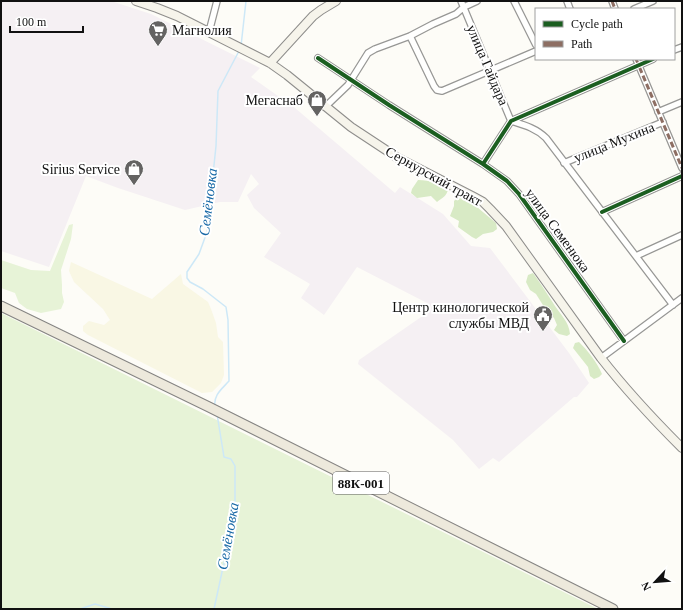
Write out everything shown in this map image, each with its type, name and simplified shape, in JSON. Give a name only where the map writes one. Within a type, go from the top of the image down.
[{"type":"main road","name":"Сернурский тракт","points":[[136,1],[177,16],[270,63],[351,127],[398,158],[483,202],[506,226],[617,379],[634,399],[682,448]]},
{"type":"main road","points":[[270,63],[313,16],[336,1]]},
{"type":"main road","name":"88К-001","points":[[1,306],[220,412],[613,609]]},
{"type":"street","points":[[209,32],[218,1]]},
{"type":"street","name":"улица Гайдара","points":[[461,1],[511,121],[530,127],[541,133],[550,143],[673,305]]},
{"type":"street","points":[[325,107],[348,85],[368,53],[410,36],[456,14],[477,1]]},
{"type":"street","points":[[514,1],[535,44]]},
{"type":"street","points":[[636,8],[653,1]]},
{"type":"street","points":[[410,36],[434,86],[437,90],[442,91],[535,51]]},
{"type":"street","name":"улица Семенюка","points":[[318,58],[507,181],[519,194],[624,341]]},
{"type":"street","points":[[636,60],[681,165]]},
{"type":"street","points":[[483,164],[511,121],[652,60]]},
{"type":"street","points":[[658,112],[682,102]]},
{"type":"street","name":"улица Мухина","points":[[564,162],[663,122]]},
{"type":"street","points":[[602,212],[682,176]]},
{"type":"street","points":[[636,256],[682,235]]},
{"type":"street","points":[[601,358],[682,298]]},
{"type":"shaded area","points":[[1,1],[111,1],[151,14],[260,68],[251,77],[295,108],[395,193],[400,187],[443,214],[471,246],[490,248],[569,353],[589,383],[577,397],[574,397],[499,462],[493,458],[479,469],[453,440],[358,364],[359,360],[424,315],[429,304],[357,267],[324,315],[301,298],[310,284],[264,257],[281,233],[254,208],[247,195],[259,184],[251,174],[238,202],[220,202],[185,210],[86,176],[49,267],[1,251]]},
{"type":"shaded area","points":[[71,262],[152,299],[181,274],[183,284],[208,302],[211,309],[216,323],[218,337],[223,342],[224,375],[221,383],[212,392],[202,393],[88,335],[83,331],[83,326],[89,321],[104,325],[110,320],[103,309],[74,282],[69,271]]},
{"type":"green space","points":[[418,180],[430,181],[444,186],[448,189],[447,193],[437,202],[431,196],[417,198],[411,193]]},
{"type":"green space","points":[[459,196],[471,202],[496,223],[497,229],[493,232],[483,234],[476,239],[458,227],[459,221],[450,216],[454,206],[454,201]]},
{"type":"green space","points":[[73,224],[71,239],[61,270],[64,302],[61,309],[41,313],[27,309],[19,303],[15,293],[1,288],[1,260],[31,270],[50,271],[69,225]]},
{"type":"green space","points":[[533,273],[566,322],[570,334],[567,336],[559,334],[554,330],[557,325],[554,318],[546,310],[536,294],[530,290],[526,282],[528,275]]},
{"type":"green space","points":[[1,313],[598,609],[1,609]]},
{"type":"green space","points":[[579,342],[598,365],[602,374],[599,377],[594,379],[590,376],[588,367],[573,348],[575,343]]},
{"type":"waterway","name":"Семёновка","points":[[241,46],[246,1]]},
{"type":"waterway","name":"Семёновка","points":[[215,407],[215,399],[229,381],[228,320],[226,307],[203,289],[190,282],[187,278],[187,272],[199,254],[207,232],[216,146],[218,91],[239,51]]},
{"type":"waterway","name":"Семёновка","points":[[214,609],[235,512],[235,466],[231,459],[224,457],[217,414]]},
{"type":"waterway","name":"Семёновка","points":[[80,609],[95,604],[112,609]]},
{"type":"marked path","points":[[612,1],[615,8]]},
{"type":"marked path","points":[[636,60],[682,168]]},
{"type":"cycle path","points":[[318,58],[507,181],[519,194],[624,341]]},
{"type":"cycle path","points":[[483,164],[511,121],[651,60]]},
{"type":"cycle path","points":[[602,212],[682,176]]},
{"type":"place","name":"Магнолия","points":[[158,47]]},
{"type":"place","name":"Мегаснаб","points":[[317,117]]},
{"type":"place","name":"Sirius Service","points":[[134,186]]},
{"type":"place","name":"Центр кинологической службы МВД","points":[[543,332]]}]
